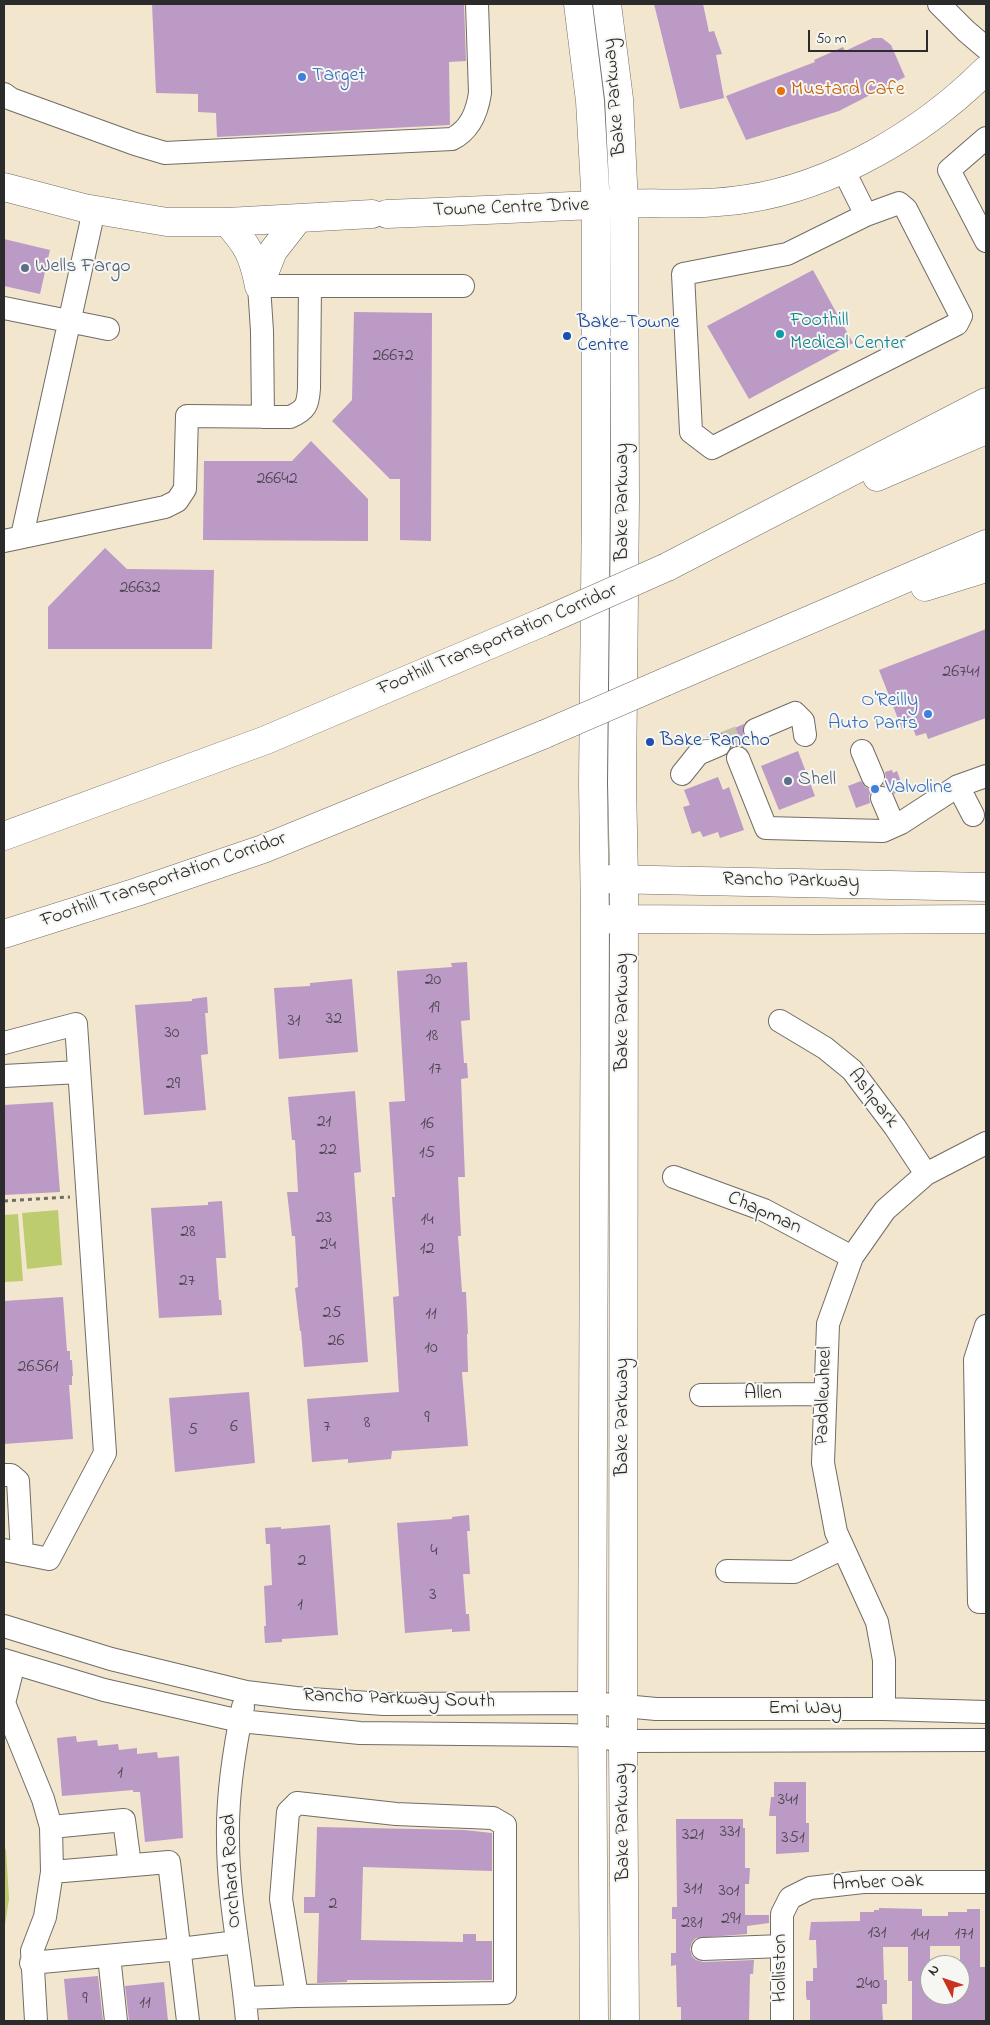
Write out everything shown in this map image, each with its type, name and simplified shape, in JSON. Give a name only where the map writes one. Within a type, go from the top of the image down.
[{"type":"main road","name":"Bake Parkway","points":[[578,4],[590,101],[596,205],[596,501],[593,784],[595,880],[592,1703],[594,2021]]},
{"type":"main road","name":"Bake Parkway","points":[[607,4],[619,99],[624,204],[625,502],[622,773],[624,879],[623,1741],[625,2021]]},
{"type":"main road","name":"Towne Centre Drive","points":[[4,187],[94,210],[167,222],[227,222],[596,205],[699,203],[747,199],[794,187],[843,169],[907,134],[963,93],[986,70]]},
{"type":"main road","points":[[259,286],[273,251],[298,219]]},
{"type":"main road","points":[[227,222],[245,242],[252,254],[259,286]]},
{"type":"main road","points":[[667,567],[986,402]]},
{"type":"main road","name":"Foothill Transportation Corridor","points":[[4,836],[266,740],[544,622],[986,430]]},
{"type":"main road","name":"Foothill Transportation Corridor","points":[[7,934],[263,849],[545,734],[986,544]]},
{"type":"main road","points":[[867,595],[929,586],[986,568]]},
{"type":"main road","name":"Rancho Parkway","points":[[595,880],[624,879],[984,887]]},
{"type":"main road","points":[[800,920],[853,901],[959,901],[978,897],[984,887]]},
{"type":"main road","name":"Rancho Parkway","points":[[595,919],[986,919]]},
{"type":"street","points":[[4,94],[11,99],[127,141],[165,152],[452,139],[462,134],[478,108],[480,94],[477,4]]},
{"type":"street","points":[[939,4],[966,32],[986,48]]},
{"type":"street","points":[[986,138],[950,170],[986,241]]},
{"type":"street","points":[[843,169],[866,215]]},
{"type":"street","points":[[899,203],[906,209],[961,316],[957,324],[712,448],[691,432],[683,274],[787,254],[866,215],[899,203]]},
{"type":"street","points":[[94,210],[70,323],[13,539],[165,507],[177,501],[185,489],[187,416],[290,417],[301,412],[308,402],[310,286]]},
{"type":"street","points":[[263,417],[262,331],[259,286],[463,286]]},
{"type":"street","points":[[4,308],[70,323],[108,329]]},
{"type":"street","points":[[755,730],[795,713],[803,720],[805,735]]},
{"type":"street","points":[[682,774],[698,754],[719,746]]},
{"type":"street","points":[[862,751],[873,777]]},
{"type":"street","points":[[738,758],[766,828],[883,831],[958,786],[986,776]]},
{"type":"street","points":[[958,786],[973,815]]},
{"type":"street","points":[[882,798],[894,826]]},
{"type":"street","name":"Ashpark","points":[[780,1022],[825,1048],[852,1070],[895,1127],[926,1174]]},
{"type":"street","points":[[4,1043],[76,1024],[105,1453],[49,1559],[13,1552],[18,1481],[11,1475],[4,1475]]},
{"type":"street","points":[[4,1076],[79,1072]]},
{"type":"street","name":"Paddlewheel","points":[[884,1709],[884,1660],[877,1622],[836,1532],[823,1463],[828,1324],[852,1257],[884,1210],[926,1174],[986,1143]]},
{"type":"street","name":"Chapman","points":[[674,1177],[764,1210],[852,1257]]},
{"type":"street","points":[[982,1602],[975,1360],[986,1326]]},
{"type":"street","name":"Allen","points":[[701,1395],[825,1394]]},
{"type":"street","points":[[727,1571],[794,1572],[843,1548]]},
{"type":"street","name":"Rancho Parkway South","points":[[4,1626],[111,1659],[246,1692],[384,1704],[592,1703],[623,1705]]},
{"type":"street","points":[[104,1690],[111,1659]]},
{"type":"street","points":[[9,1661],[4,1703],[43,1799],[51,1828],[52,1872],[45,1917],[32,1951],[31,1963],[36,2021]]},
{"type":"street","name":"Rancho Parkway South","points":[[9,1661],[104,1690],[240,1721],[360,1733],[593,1736],[623,1741]]},
{"type":"street","name":"Orchard Road","points":[[246,1692],[231,1782],[228,1839],[237,1942],[247,2021]]},
{"type":"street","name":"Emi Way","points":[[623,1705],[656,1709],[884,1709],[986,1712]]},
{"type":"street","name":"Emi Way","points":[[623,1741],[986,1740]]},
{"type":"street","points":[[245,1998],[505,1993],[505,1825],[493,1818],[396,1814],[297,1803],[288,1812],[281,1899],[297,1996]]},
{"type":"street","points":[[51,1828],[124,1820],[130,1865]]},
{"type":"street","points":[[52,1872],[169,1862],[188,2021]]},
{"type":"street","name":"Amber Oak","points":[[782,1914],[790,1898],[810,1888],[863,1882],[986,1882]]},
{"type":"street","name":"Holliston","points":[[782,1914],[782,2021]]},
{"type":"street","points":[[31,1963],[237,1942]]},
{"type":"street","points":[[703,1949],[782,1946]]},
{"type":"street","points":[[108,1956],[116,2021]]},
{"type":"path","points":[[4,1202],[88,1195]]},
{"type":"green space","points":[[58,1210],[62,1265],[27,1269],[22,1213]]},
{"type":"green space","points":[[18,1214],[23,1281],[4,1282],[4,1215]]},
{"type":"green space","points":[[4,1846],[6,1850],[9,1899],[4,1931]]},
{"type":"building","name":"Target","points":[[152,4],[464,4],[466,61],[449,62],[450,125],[217,137],[216,113],[198,112],[198,94],[156,93]]},
{"type":"building","points":[[654,4],[703,4],[709,32],[714,31],[722,54],[716,55],[724,98],[680,109]]},
{"type":"building","points":[[873,38],[882,38],[891,45],[905,77],[839,111],[746,140],[726,96],[815,62],[814,60],[843,47],[845,51]]},
{"type":"building","name":"Wells Fargo","points":[[4,239],[50,250],[40,294],[4,286]]},
{"type":"building","name":"Foothill Medical Center","points":[[813,270],[853,343],[749,399],[707,326]]},
{"type":"building","points":[[354,312],[432,313],[431,541],[400,540],[400,479],[390,479],[332,421],[352,400]]},
{"type":"building","points":[[311,441],[368,499],[368,541],[203,540],[204,461],[292,461]]},
{"type":"building","points":[[105,548],[127,569],[214,570],[212,649],[48,649],[48,607]]},
{"type":"building","points":[[986,629],[986,718],[928,739],[926,733],[916,736],[912,726],[902,729],[879,670]]},
{"type":"building","points":[[744,724],[743,735],[747,740],[732,746],[731,739],[723,733]]},
{"type":"building","name":"Shell","points":[[798,751],[815,796],[779,810],[761,766]]},
{"type":"building","points":[[892,770],[893,773],[897,771],[903,788],[894,794],[890,788],[883,785],[886,779],[885,772]]},
{"type":"building","points":[[718,777],[723,790],[729,787],[744,830],[720,838],[718,832],[703,837],[700,831],[692,834],[683,807],[690,805],[684,790]]},
{"type":"building","points":[[861,781],[865,787],[872,790],[869,796],[870,803],[856,808],[848,786]]},
{"type":"building","points":[[467,962],[470,1020],[461,1021],[464,1063],[467,1063],[468,1078],[461,1079],[465,1177],[458,1177],[461,1236],[458,1236],[462,1292],[466,1292],[468,1334],[468,1372],[462,1372],[468,1446],[392,1451],[391,1459],[348,1463],[348,1459],[312,1462],[307,1399],[399,1392],[393,1297],[399,1296],[392,1197],[395,1197],[389,1102],[405,1101],[397,971],[452,967],[451,963]]},
{"type":"building","points":[[352,979],[358,1052],[279,1059],[274,988],[310,986],[310,983]]},
{"type":"building","points":[[207,997],[208,1013],[205,1013],[208,1054],[201,1055],[206,1110],[144,1115],[135,1005],[192,1001],[192,999]]},
{"type":"building","points":[[355,1091],[361,1172],[354,1173],[368,1362],[304,1367],[295,1288],[298,1287],[295,1236],[292,1236],[287,1192],[298,1192],[295,1140],[292,1140],[288,1097]]},
{"type":"building","points":[[53,1102],[60,1192],[4,1195],[4,1105]]},
{"type":"building","points":[[222,1201],[226,1258],[216,1258],[222,1315],[159,1318],[151,1208],[208,1205],[208,1202]]},
{"type":"building","points":[[63,1297],[67,1351],[70,1351],[70,1360],[72,1360],[72,1385],[69,1385],[73,1439],[4,1444],[4,1301]]},
{"type":"building","points":[[249,1392],[255,1463],[175,1472],[169,1398]]},
{"type":"building","points":[[469,1515],[470,1531],[467,1531],[470,1574],[463,1574],[466,1614],[469,1614],[470,1631],[452,1632],[452,1629],[405,1633],[397,1523],[452,1519],[452,1517]]},
{"type":"building","points":[[330,1525],[338,1635],[282,1639],[282,1642],[265,1643],[264,1586],[272,1585],[270,1544],[266,1544],[265,1528],[281,1527],[281,1529]]},
{"type":"building","points":[[76,1736],[77,1742],[97,1740],[98,1746],[118,1744],[119,1750],[137,1748],[137,1754],[157,1752],[158,1758],[179,1756],[183,1838],[145,1842],[140,1792],[133,1792],[133,1790],[62,1796],[57,1738]]},
{"type":"building","points":[[774,1782],[806,1782],[806,1823],[809,1823],[809,1852],[776,1854],[776,1816],[769,1816],[771,1797],[774,1797]]},
{"type":"building","points":[[676,1819],[743,1819],[743,1828],[745,1828],[745,1868],[750,1868],[749,1884],[745,1884],[745,1915],[769,1915],[769,1923],[747,1926],[747,1934],[696,1938],[692,1942],[690,1949],[692,1956],[696,1960],[703,1962],[754,1960],[753,1974],[750,1974],[749,2021],[681,2021],[681,2007],[677,2007],[676,1965],[671,1966],[671,1953],[676,1953],[676,1919],[672,1919],[672,1907],[677,1907]]},
{"type":"building","points":[[317,1827],[464,1830],[492,1833],[492,1871],[363,1867],[361,1940],[463,1942],[463,1934],[476,1934],[476,1941],[492,1941],[492,1980],[347,1980],[347,1982],[317,1983],[319,1913],[304,1913],[304,1897],[315,1897]]},
{"type":"building","points":[[879,1908],[922,1909],[922,1916],[948,1916],[948,1912],[967,1912],[967,1909],[980,1909],[980,1967],[986,1967],[985,2021],[912,2021],[912,1981],[908,1981],[908,1947],[883,1947],[884,1980],[887,1980],[887,2004],[882,2004],[883,2021],[810,2021],[810,2000],[807,2000],[806,1996],[806,1981],[813,1981],[813,1968],[817,1968],[816,1940],[809,1940],[811,1922],[860,1921],[860,1912],[874,1912],[874,1910],[879,1910]]},
{"type":"building","points":[[98,1976],[103,2021],[68,2021],[64,1979]]},
{"type":"building","points":[[164,1982],[168,2021],[129,2021],[125,1986]]},
{"type":"tunnel","points":[[719,745],[755,730]]},
{"type":"place","name":"Target","points":[[302,77]]},
{"type":"place","name":"Mustard Cafe","points":[[781,91]]},
{"type":"place","name":"Wells Fargo","points":[[25,268]]},
{"type":"place","name":"Foothill Medical Center","points":[[780,334]]},
{"type":"place","name":"Bake-Towne Centre","points":[[567,336]]},
{"type":"place","name":"O'Reilly Auto Parts","points":[[928,714]]},
{"type":"place","name":"Bake-Rancho","points":[[650,742]]},
{"type":"place","name":"Shell","points":[[788,781]]},
{"type":"place","name":"Valvoline","points":[[875,789]]}]
